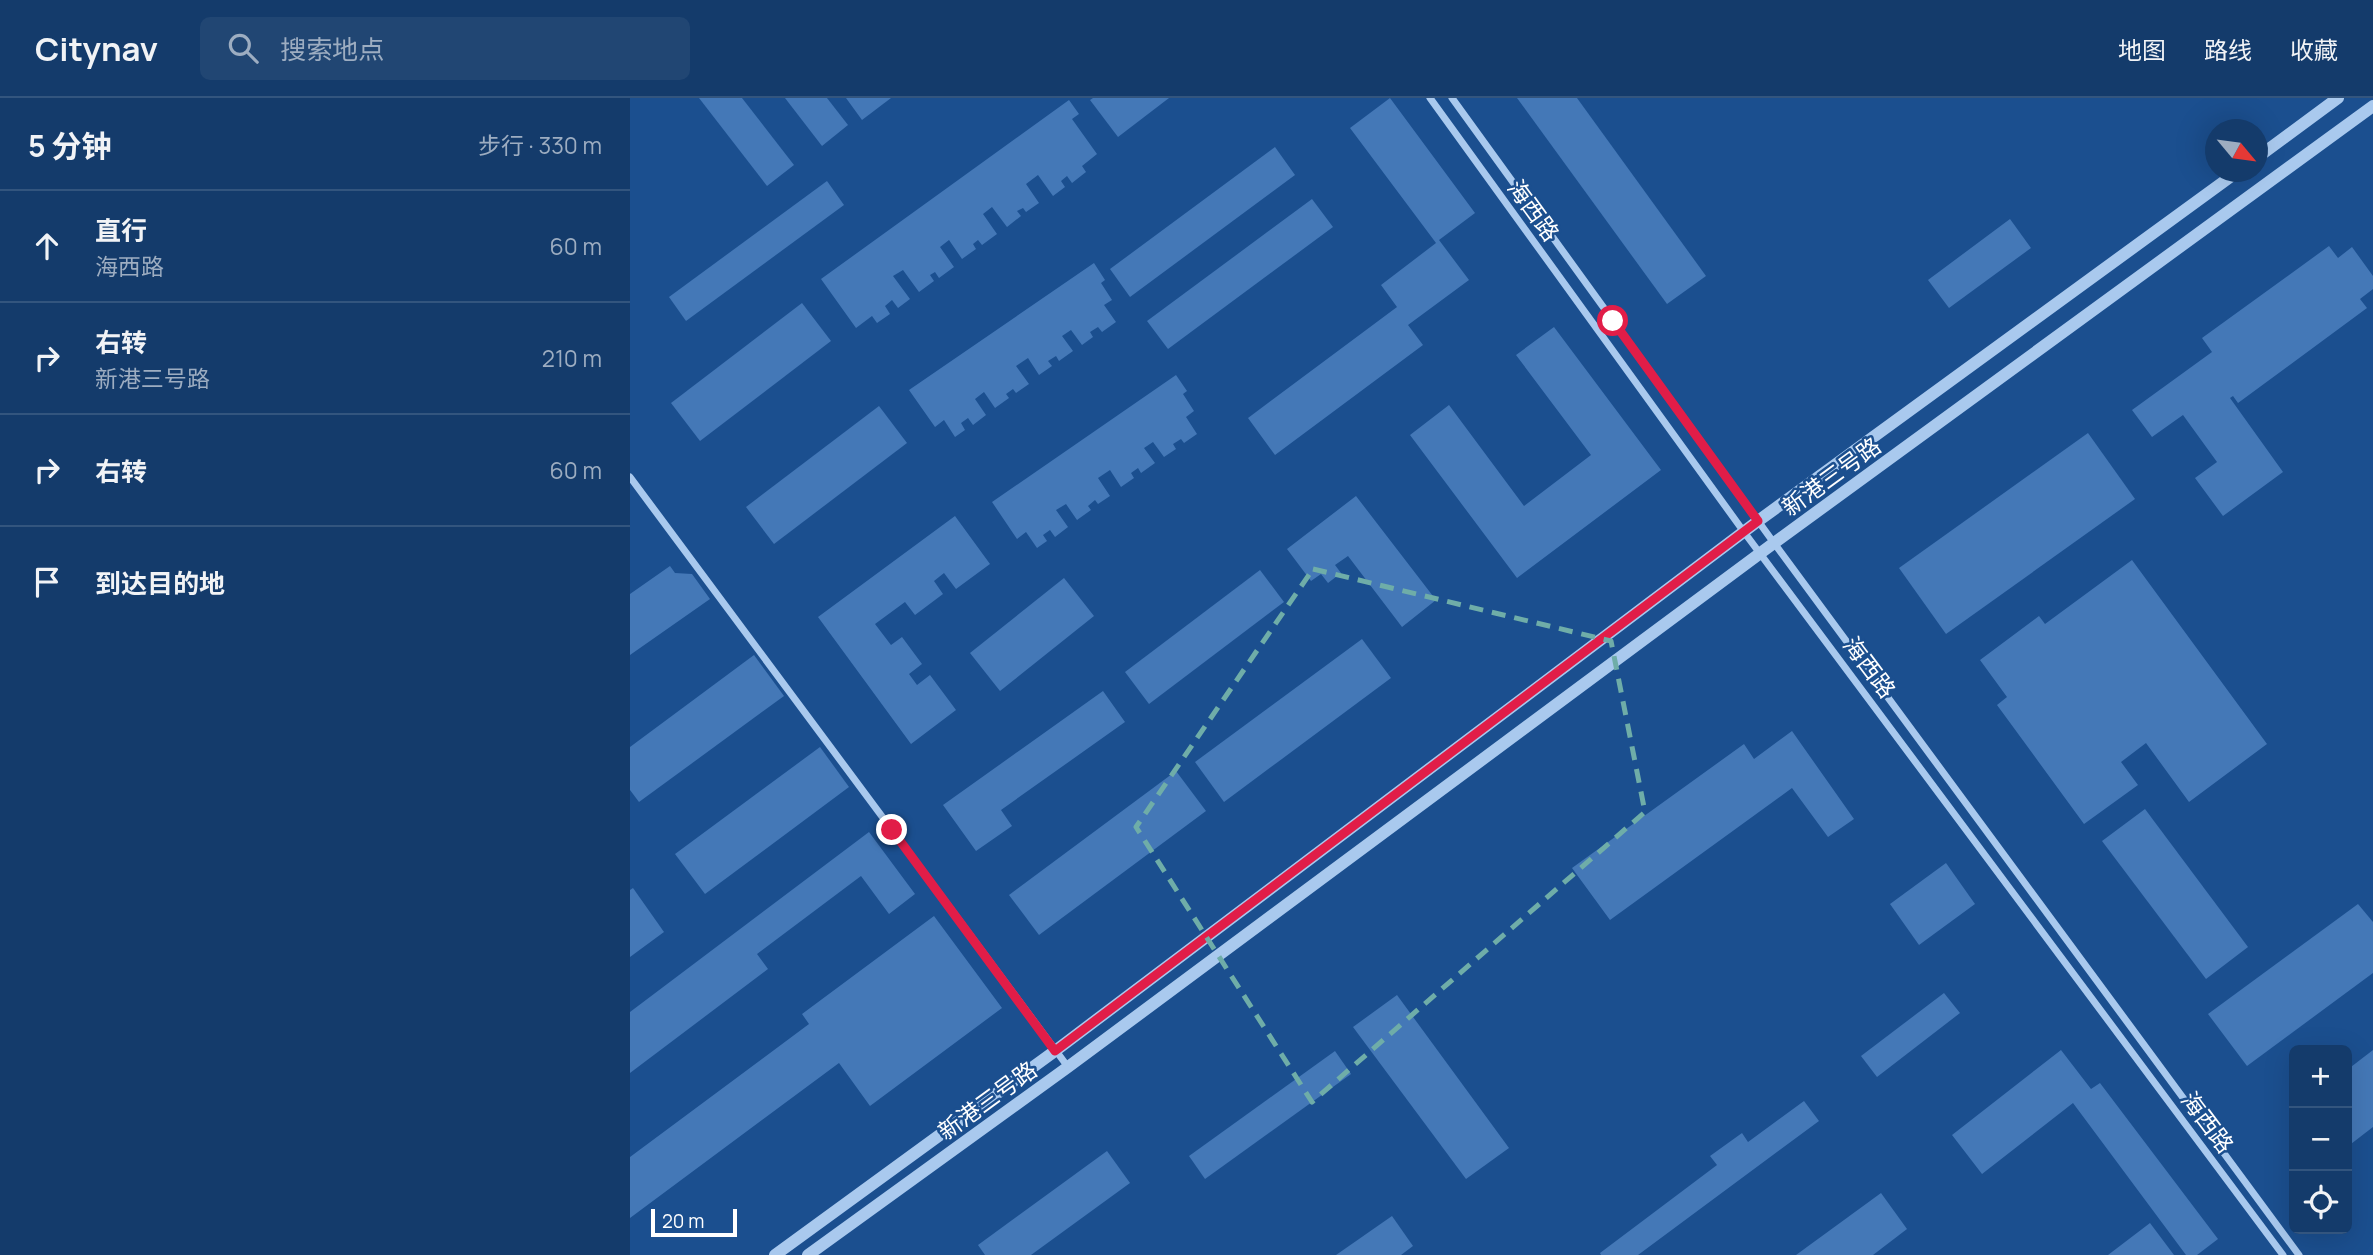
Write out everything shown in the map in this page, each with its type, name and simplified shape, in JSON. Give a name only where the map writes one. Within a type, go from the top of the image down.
[{"type":"street","name":"海西路","points":[[1430,98],[1744,532],[2283,1255]]},
{"type":"street","name":"海西路","points":[[1452,98],[1774,543],[2300,1255]]},
{"type":"street","points":[[2268,150],[2338,98]]},
{"type":"street","name":"新港三号路","points":[[808,1255],[1068,1067],[1774,543],[2373,106]]},
{"type":"street","name":"新港三号路","points":[[775,1255],[1055,1051],[1758,521],[2223,182]]},
{"type":"street","points":[[630,477],[1068,1067]]},
{"type":"highlighted area","points":[[1313,569],[1611,641],[1645,812],[1312,1102],[1136,827]]},
{"type":"building","points":[[699,98],[742,98],[794,165],[767,186]]},
{"type":"building","points":[[785,98],[827,98],[848,125],[822,146]]},
{"type":"building","points":[[846,98],[891,98],[862,120]]},
{"type":"building","points":[[1169,98],[1118,137],[1090,100]]},
{"type":"building","points":[[1390,98],[1475,213],[1439,240],[1469,280],[1408,325],[1423,345],[1275,455],[1248,418],[1397,307],[1381,285],[1436,243],[1350,128]]},
{"type":"building","points":[[1517,98],[1577,98],[1706,276],[1667,304]]},
{"type":"building","points":[[1069,100],[1079,114],[1072,119],[1097,154],[1082,166],[1086,172],[1072,183],[1067,176],[1061,181],[1065,187],[1053,196],[1038,175],[1026,184],[1039,203],[1026,212],[1023,208],[1017,211],[1021,216],[1007,227],[992,207],[983,214],[997,234],[982,245],[978,240],[973,244],[976,249],[962,259],[949,240],[940,247],[954,267],[939,278],[935,272],[930,275],[934,281],[919,292],[903,270],[893,276],[910,299],[898,308],[892,300],[885,306],[890,314],[877,323],[872,316],[856,328],[821,279]]},
{"type":"building","points":[[1275,147],[1295,175],[1130,297],[1110,269]]},
{"type":"building","points":[[827,181],[844,205],[686,321],[669,297]]},
{"type":"building","points":[[1312,199],[1333,227],[1168,349],[1147,321]]},
{"type":"building","points":[[2010,219],[2031,248],[1949,308],[1928,280]]},
{"type":"building","points":[[2329,246],[2338,258],[2352,247],[2373,276],[2373,289],[2360,299],[2367,308],[2238,403],[2233,396],[2230,398],[2283,472],[2223,516],[2195,478],[2217,462],[2183,415],[2152,437],[2132,410],[2212,352],[2202,338]]},
{"type":"building","points":[[1094,263],[1105,280],[1101,283],[1112,300],[1104,305],[1116,322],[1102,332],[1098,327],[1090,332],[1093,337],[1082,345],[1071,330],[1062,336],[1073,351],[1059,361],[1056,356],[1048,361],[1052,366],[1039,375],[1028,358],[1016,366],[1029,384],[1016,393],[1013,389],[1006,394],[1009,398],[995,408],[984,392],[975,399],[986,415],[973,425],[968,418],[961,423],[965,430],[955,437],[944,420],[935,427],[909,390]]},
{"type":"building","points":[[802,303],[831,341],[700,441],[671,403]]},
{"type":"building","points":[[1554,327],[1661,470],[1517,578],[1410,435],[1449,405],[1524,506],[1591,455],[1516,355]]},
{"type":"building","points":[[1176,375],[1187,391],[1183,394],[1194,411],[1186,417],[1197,434],[1184,443],[1181,439],[1173,444],[1176,449],[1164,457],[1153,442],[1144,448],[1155,463],[1141,473],[1138,468],[1131,473],[1134,478],[1121,487],[1110,470],[1098,478],[1110,496],[1098,504],[1095,500],[1088,506],[1091,510],[1077,520],[1066,504],[1056,510],[1068,527],[1055,537],[1050,530],[1043,535],[1047,541],[1037,548],[1026,532],[1017,539],[992,502]]},
{"type":"building","points":[[879,406],[907,443],[774,544],[746,507]]},
{"type":"building","points":[[2088,433],[2135,499],[1946,634],[1899,568]]},
{"type":"building","points":[[1356,496],[1436,600],[1402,627],[1348,556],[1335,565],[1341,573],[1328,583],[1321,574],[1311,581],[1287,549]]},
{"type":"building","points":[[955,516],[990,564],[956,589],[944,573],[934,581],[943,594],[915,615],[905,602],[875,624],[891,645],[902,637],[922,664],[909,674],[917,685],[930,675],[956,710],[911,744],[818,617]]},
{"type":"building","points":[[2132,560],[2267,744],[2189,802],[2146,743],[2121,762],[2138,785],[2084,824],[1997,705],[2007,697],[1980,660],[2039,616],[2045,624]]},
{"type":"building","points":[[670,566],[675,573],[692,574],[710,599],[630,655],[630,594]]},
{"type":"building","points":[[1260,570],[1284,602],[1149,704],[1125,672]]},
{"type":"building","points":[[1064,578],[1094,616],[1000,691],[970,653]]},
{"type":"building","points":[[1362,639],[1391,678],[1224,802],[1195,762]]},
{"type":"building","points":[[754,655],[784,696],[639,802],[630,790],[630,747]]},
{"type":"building","points":[[1103,691],[1125,722],[1001,810],[1012,826],[976,851],[943,805]]},
{"type":"building","points":[[1792,731],[1854,819],[1828,837],[1792,788],[1610,920],[1572,868],[1744,744],[1754,759]]},
{"type":"building","points":[[820,747],[849,787],[705,894],[675,854]]},
{"type":"building","points":[[1176,771],[1206,811],[1039,935],[1009,895]]},
{"type":"building","points":[[2145,809],[2248,947],[2206,979],[2102,841]]},
{"type":"building","points":[[869,832],[915,894],[889,914],[861,876],[757,954],[768,969],[630,1073],[630,1012]]},
{"type":"building","points":[[1946,863],[1975,904],[1919,945],[1890,904]]},
{"type":"building","points":[[633,888],[664,932],[630,957],[630,890]]},
{"type":"building","points":[[2358,904],[2373,922],[2373,973],[2247,1066],[2208,1014]]},
{"type":"building","points":[[934,916],[1002,1008],[870,1106],[839,1063],[630,1218],[630,1157],[809,1024],[802,1014]]},
{"type":"building","points":[[1944,993],[1960,1013],[1877,1077],[1861,1056]]},
{"type":"building","points":[[1397,995],[1509,1148],[1466,1179],[1353,1027]]},
{"type":"building","points":[[2061,1050],[2091,1089],[2100,1083],[2218,1239],[2197,1255],[2186,1255],[2073,1103],[1982,1174],[1952,1135]]},
{"type":"building","points":[[2373,1050],[2373,1127],[2352,1143],[2352,1108],[2352,1066]]},
{"type":"building","points":[[1335,1051],[1351,1074],[1205,1179],[1189,1156]]},
{"type":"building","points":[[1804,1101],[1819,1121],[1638,1255],[1601,1255],[1600,1253],[1717,1165],[1710,1156],[1742,1133],[1748,1142]]},
{"type":"building","points":[[1107,1151],[1130,1183],[1031,1255],[985,1255],[978,1245]]},
{"type":"building","points":[[1881,1193],[1907,1229],[1873,1255],[1796,1255]]},
{"type":"building","points":[[1392,1216],[1413,1246],[1401,1255],[1336,1255]]},
{"type":"building","points":[[2150,1223],[2174,1255],[2108,1255]]},
{"type":"route","points":[[892,830],[1055,1051],[1758,521],[1613,321]]}]
